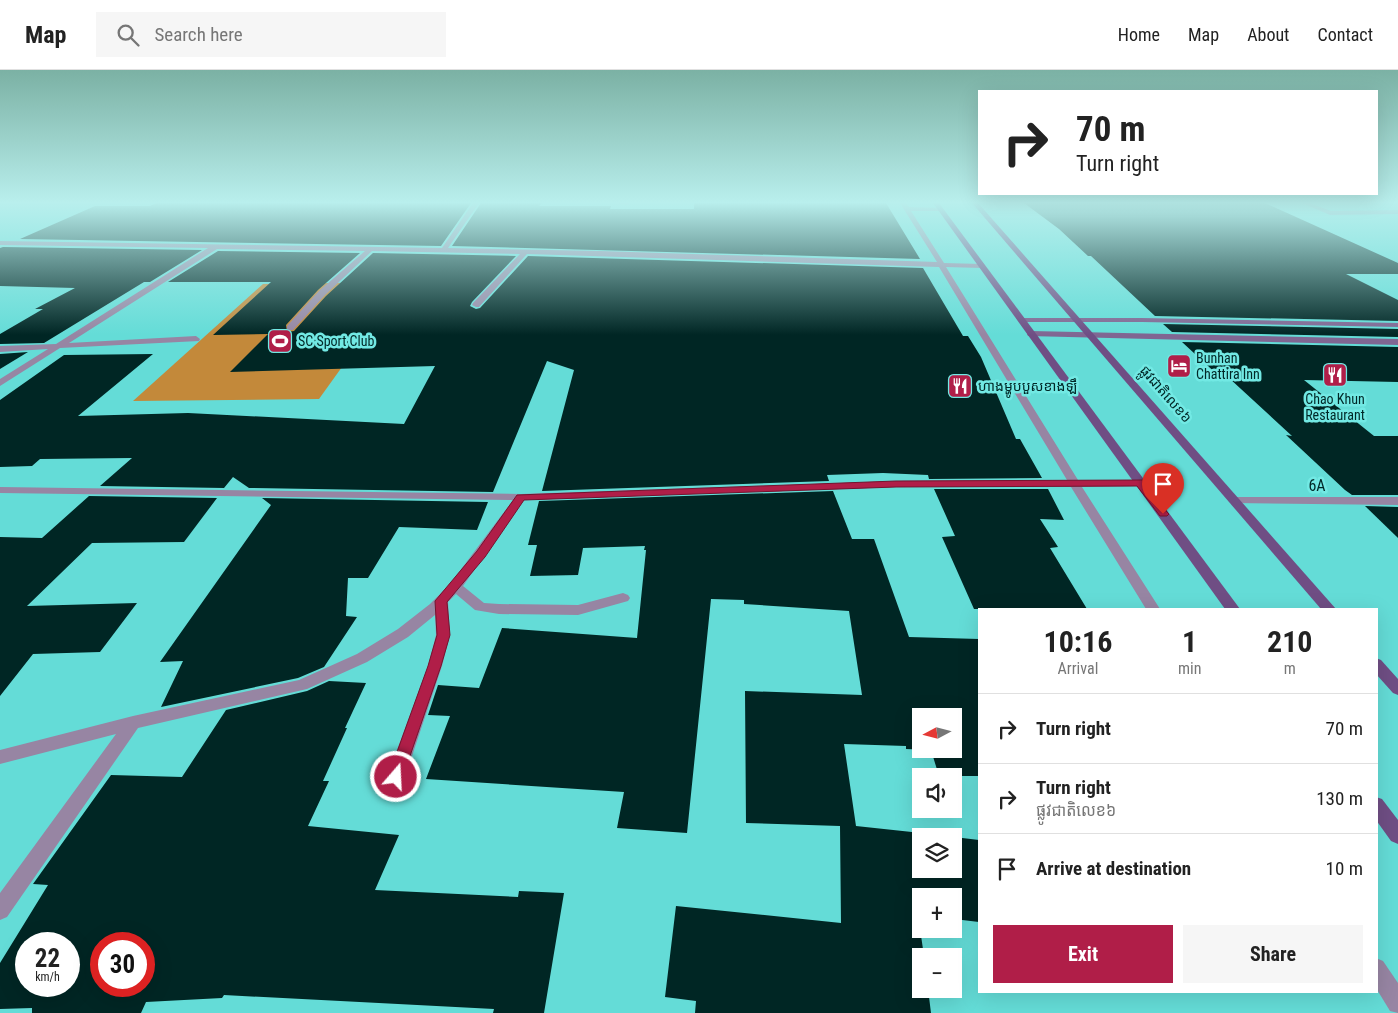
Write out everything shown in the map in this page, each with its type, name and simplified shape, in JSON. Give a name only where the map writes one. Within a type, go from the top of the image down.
[{"type":"main road","points":[[968,247],[1231,608]]},
{"type":"main road","name":"ផ្លូវជាតិលេខ៦","points":[[1013,247],[1328,608]]},
{"type":"main road","points":[[1022,320],[1142,320],[1398,325]]},
{"type":"main road","points":[[1031,334],[1398,342]]},
{"type":"main road","points":[[1378,666],[1398,689]]},
{"type":"main road","points":[[1378,808],[1398,835]]},
{"type":"street","points":[[0,383],[213,247]]},
{"type":"street","points":[[267,247],[525,252],[982,266]]},
{"type":"street","points":[[929,247],[1006,368],[1152,608]]},
{"type":"street","points":[[290,328],[322,293],[371,249]]},
{"type":"street","points":[[476,305],[525,252]]},
{"type":"street","points":[[0,349],[196,339]]},
{"type":"street","points":[[0,490],[521,497],[896,484],[1140,483]]},
{"type":"street","points":[[0,757],[133,723],[302,685],[362,658],[403,632],[455,587],[521,497]]},
{"type":"street","name":"6A","points":[[1236,501],[1398,501]]},
{"type":"street","points":[[455,587],[480,607],[499,609],[578,610],[623,598]]},
{"type":"street","points":[[396,777],[435,666],[443,635],[441,601]]},
{"type":"street","points":[[0,910],[133,723]]},
{"type":"street","points":[[1378,971],[1398,1003]]},
{"type":"shaded area","name":"SC Sport Club","points":[[403,282],[319,399],[133,401],[263,284]]},
{"type":"building","points":[[488,247],[913,247],[920,259]]},
{"type":"building","points":[[1078,247],[1363,247],[1398,263],[1398,274],[1346,274],[1398,300],[1398,321],[1155,316],[1091,256],[1088,256]]},
{"type":"building","points":[[0,248],[202,250],[150,282],[144,282],[44,343],[0,344],[0,334],[43,309],[35,309],[75,288],[0,286]]},
{"type":"building","points":[[218,251],[360,253],[318,290],[286,325],[287,332],[294,331],[326,296],[373,253],[516,256],[472,302],[470,306],[476,309],[480,308],[528,256],[923,268],[963,336],[968,336],[981,357],[1016,439],[1020,439],[1042,478],[929,479],[928,475],[883,473],[827,475],[829,481],[542,491],[574,370],[547,361],[493,492],[249,488],[233,477],[224,488],[100,486],[132,458],[40,459],[32,466],[0,467],[0,400],[64,355],[153,354],[78,416],[188,413],[404,424],[435,366],[230,372],[268,334],[213,335],[271,282],[168,282]]},
{"type":"building","points":[[1163,324],[1398,329],[1398,337],[1172,332]]},
{"type":"building","points":[[1182,342],[1398,347],[1398,382],[1304,380],[1374,436],[1398,436],[1398,495],[1352,495],[1286,435],[1292,436],[1229,378],[1221,378]]},
{"type":"building","points":[[28,352],[0,369],[0,354]]},
{"type":"building","points":[[934,489],[1048,489],[1064,520],[1040,519],[1058,547],[1050,548],[1086,608],[974,609],[942,537],[955,536]]},
{"type":"building","points":[[833,491],[852,539],[874,539],[909,637],[978,639],[978,776],[962,776],[962,768],[937,768],[933,758],[962,758],[962,708],[912,708],[912,749],[906,749],[906,746],[844,744],[856,826],[912,832],[912,878],[962,878],[962,838],[978,840],[978,922],[962,920],[962,888],[912,888],[912,938],[921,938],[923,948],[912,948],[912,998],[929,998],[931,1013],[695,1013],[696,1001],[665,997],[676,906],[841,923],[840,826],[746,823],[745,691],[862,695],[849,611],[744,604],[744,600],[711,599],[687,833],[617,828],[624,792],[426,779],[450,716],[428,715],[438,685],[479,688],[502,628],[637,638],[645,546],[583,548],[578,575],[530,576],[537,545],[528,545],[539,501]]},
{"type":"building","points":[[89,496],[217,498],[184,542],[92,543],[27,606],[137,603],[100,652],[33,654],[0,696],[0,537],[42,538]]},
{"type":"building","points":[[262,498],[488,502],[477,530],[399,527],[368,578],[348,578],[346,616],[357,617],[324,667],[298,678],[161,707],[183,661],[160,662],[271,505]]},
{"type":"building","points":[[1365,506],[1398,507],[1398,538]]},
{"type":"building","points":[[329,681],[366,683],[323,781],[329,781],[308,826],[399,835],[375,890],[518,897],[519,891],[564,893],[544,1013],[493,1013],[494,1009],[224,995],[222,998],[146,1002],[141,1013],[32,1013],[32,1008],[0,1009],[0,963],[15,939],[15,997],[80,997],[80,932],[19,932],[48,885],[33,884],[111,775],[182,777],[226,710],[307,691]]},
{"type":"place","name":"SC Sport Club","points":[[280,341]]},
{"type":"place","name":"Bunhan Chattira Inn","points":[[1179,366]]},
{"type":"place","name":"Chao Khun Restaurant","points":[[1335,375]]},
{"type":"place","name":"ហាងម្ហូបបួសខាងឡឹ","points":[[960,386]]},
{"type":"route","points":[[396,777],[435,666],[443,635],[441,601],[455,587],[481,554],[521,497],[896,484],[1140,483],[1163,514]]}]
